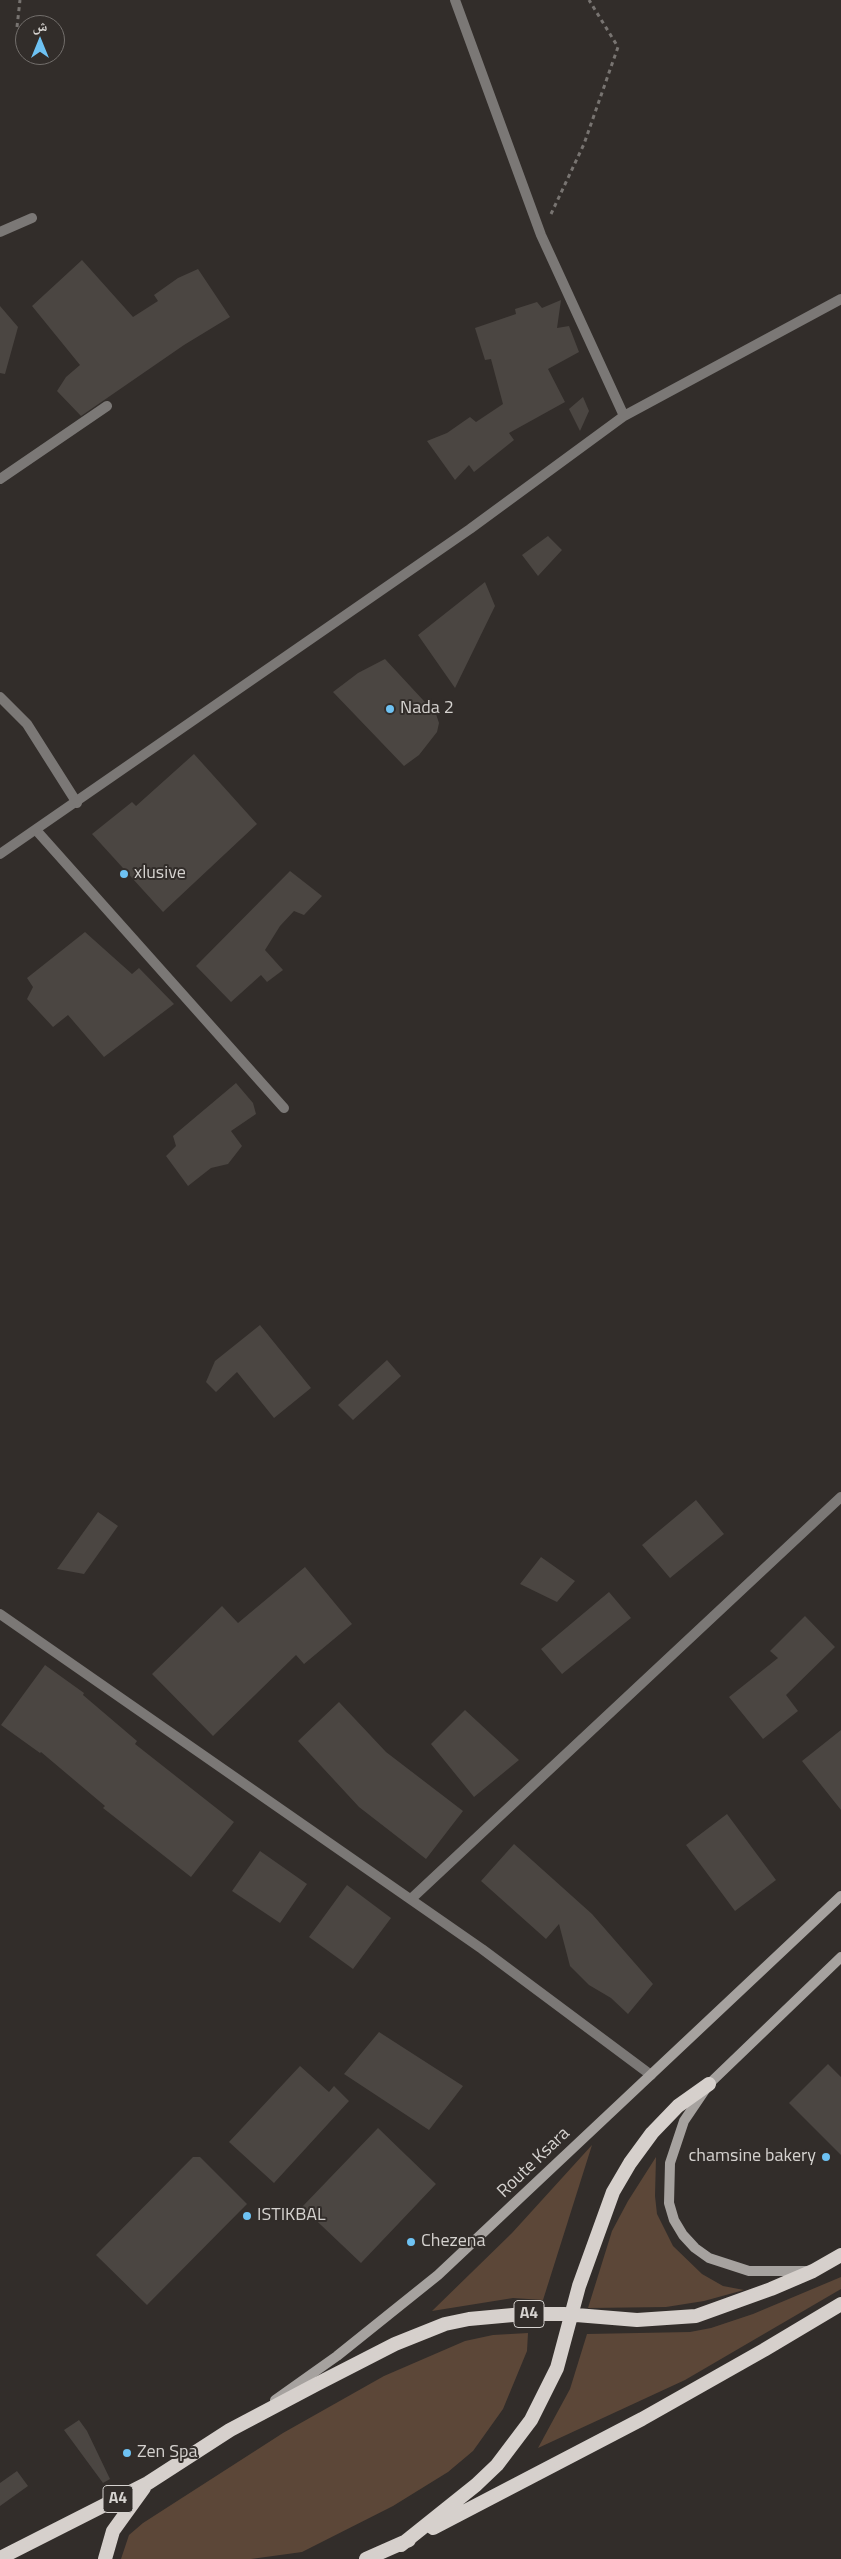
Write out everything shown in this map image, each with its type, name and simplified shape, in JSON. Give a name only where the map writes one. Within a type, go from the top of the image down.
[{"type":"highway","points":[[401,2545],[476,2485],[515,2443],[546,2395],[557,2368],[604,2210],[630,2163],[652,2133],[678,2106],[709,2084]]},
{"type":"highway","name":"A4","points":[[0,2558],[148,2483],[230,2430],[395,2344],[445,2324],[509,2315],[572,2315],[637,2320],[696,2316],[771,2289],[813,2271],[841,2255]]},
{"type":"highway","points":[[366,2559],[401,2545],[642,2418],[764,2350],[841,2304]]},
{"type":"highway","points":[[105,2559],[113,2531],[148,2483]]},
{"type":"main road","name":"Route Ksara","points":[[230,2430],[337,2356],[438,2275],[841,1896]]},
{"type":"main road","points":[[813,2271],[769,2272],[729,2266],[709,2258],[695,2248],[683,2235],[674,2220],[669,2203],[668,2185],[670,2163],[684,2121],[709,2084],[841,1957]]},
{"type":"street","points":[[455,0],[541,235],[624,416]]},
{"type":"street","points":[[0,232],[32,218]]},
{"type":"street","points":[[0,854],[77,803],[470,529],[624,416],[841,299]]},
{"type":"street","points":[[0,479],[107,406]]},
{"type":"street","points":[[0,697],[27,724],[77,803]]},
{"type":"street","points":[[36,830],[284,1108]]},
{"type":"street","points":[[411,1899],[841,1497]]},
{"type":"street","points":[[0,1614],[411,1899],[651,2075]]},
{"type":"path","points":[[18,15],[20,0]]},
{"type":"path","points":[[541,235],[584,144],[618,47],[589,0]]},
{"type":"shaded area","points":[[592,2145],[543,2300],[513,2298],[432,2311],[512,2233]]},
{"type":"shaded area","points":[[656,2157],[655,2196],[657,2214],[673,2246],[702,2274],[723,2286],[744,2290],[704,2301],[666,2307],[588,2308],[612,2231],[628,2201]]},
{"type":"shaded area","points":[[841,2277],[841,2289],[685,2380],[538,2448],[570,2389],[587,2334],[690,2332],[711,2328],[753,2314]]},
{"type":"shaded area","points":[[528,2333],[527,2351],[503,2409],[473,2451],[448,2472],[393,2506],[302,2552],[251,2559],[121,2559],[129,2535],[143,2523],[283,2433],[384,2376],[465,2341],[493,2335]]},
{"type":"building","points":[[82,260],[133,317],[158,301],[154,295],[178,278],[198,269],[230,317],[184,345],[81,416],[57,391],[66,377],[80,365],[32,306]]},
{"type":"building","points":[[561,300],[557,328],[569,326],[579,352],[548,369],[565,402],[509,433],[514,440],[474,472],[469,465],[455,480],[427,441],[447,433],[470,417],[476,422],[503,404],[491,359],[485,360],[475,328],[516,314],[515,309],[537,302],[542,308]]},
{"type":"building","points":[[0,306],[18,327],[5,374],[0,373]]},
{"type":"building","points":[[583,397],[589,411],[580,431],[569,409]]},
{"type":"building","points":[[548,536],[562,550],[538,576],[522,555]]},
{"type":"building","points":[[485,582],[495,606],[455,688],[418,635]]},
{"type":"building","name":"Nada 2","points":[[385,659],[436,714],[439,723],[437,732],[419,755],[404,766],[333,692],[358,673]]},
{"type":"building","points":[[194,754],[257,824],[163,912],[92,834],[132,802],[136,806]]},
{"type":"building","points":[[290,871],[322,896],[304,915],[294,911],[280,926],[265,950],[283,970],[267,982],[261,975],[231,1002],[196,966]]},
{"type":"building","points":[[85,932],[132,974],[139,968],[174,1004],[104,1057],[68,1015],[53,1027],[27,999],[33,987],[27,978]]},
{"type":"building","points":[[236,1083],[253,1103],[256,1114],[231,1131],[242,1146],[228,1164],[211,1168],[188,1186],[166,1156],[176,1146],[173,1136]]},
{"type":"building","points":[[260,1325],[311,1388],[274,1418],[237,1372],[216,1392],[206,1382],[215,1361]]},
{"type":"building","points":[[387,1360],[401,1376],[353,1420],[338,1405]]},
{"type":"building","points":[[696,1500],[724,1534],[670,1578],[642,1545]]},
{"type":"building","points":[[98,1512],[118,1526],[84,1574],[57,1569]]},
{"type":"building","points":[[541,1557],[575,1581],[557,1602],[520,1584]]},
{"type":"building","points":[[305,1567],[352,1624],[304,1664],[296,1655],[213,1736],[152,1674],[222,1606],[238,1623]]},
{"type":"building","points":[[609,1592],[631,1618],[562,1674],[541,1649]]},
{"type":"building","points":[[805,1616],[835,1647],[786,1695],[798,1711],[763,1739],[729,1697],[778,1658],[770,1651]]},
{"type":"building","points":[[45,1665],[84,1693],[83,1695],[137,1741],[135,1744],[234,1822],[191,1877],[103,1808],[105,1806],[41,1752],[1,1725]]},
{"type":"building","points":[[339,1702],[386,1752],[463,1811],[426,1859],[359,1807],[298,1741]]},
{"type":"building","points":[[465,1710],[519,1760],[474,1797],[431,1744]]},
{"type":"building","points":[[841,1730],[841,1810],[802,1761]]},
{"type":"building","points":[[727,1814],[776,1880],[735,1911],[686,1845]]},
{"type":"building","points":[[514,1844],[592,1914],[653,1984],[628,2014],[611,1998],[589,1985],[570,1966],[559,1924],[546,1939],[481,1881]]},
{"type":"building","points":[[260,1851],[307,1884],[280,1923],[232,1891]]},
{"type":"building","points":[[347,1885],[391,1918],[353,1969],[309,1937]]},
{"type":"building","points":[[379,2032],[463,2086],[429,2130],[344,2074]]},
{"type":"building","points":[[828,2064],[841,2077],[841,2155],[789,2103]]},
{"type":"building","points":[[300,2066],[329,2092],[334,2086],[349,2101],[274,2183],[229,2142]]},
{"type":"building","points":[[378,2128],[436,2184],[361,2263],[302,2207]]},
{"type":"building","points":[[193,2157],[200,2157],[247,2204],[147,2305],[96,2255]]},
{"type":"building","points":[[79,2420],[87,2431],[110,2479],[103,2483],[64,2430]]},
{"type":"building","points":[[17,2471],[28,2486],[0,2506],[0,2483]]},
{"type":"place","name":"Nada 2","points":[[390,709]]},
{"type":"place","name":"xlusive","points":[[124,874]]},
{"type":"place","name":"chamsine bakery","points":[[826,2157]]},
{"type":"place","name":"ISTIKBAL","points":[[247,2216]]},
{"type":"place","name":"Chezena","points":[[411,2242]]},
{"type":"place","name":"Zen Spa","points":[[127,2453]]}]
